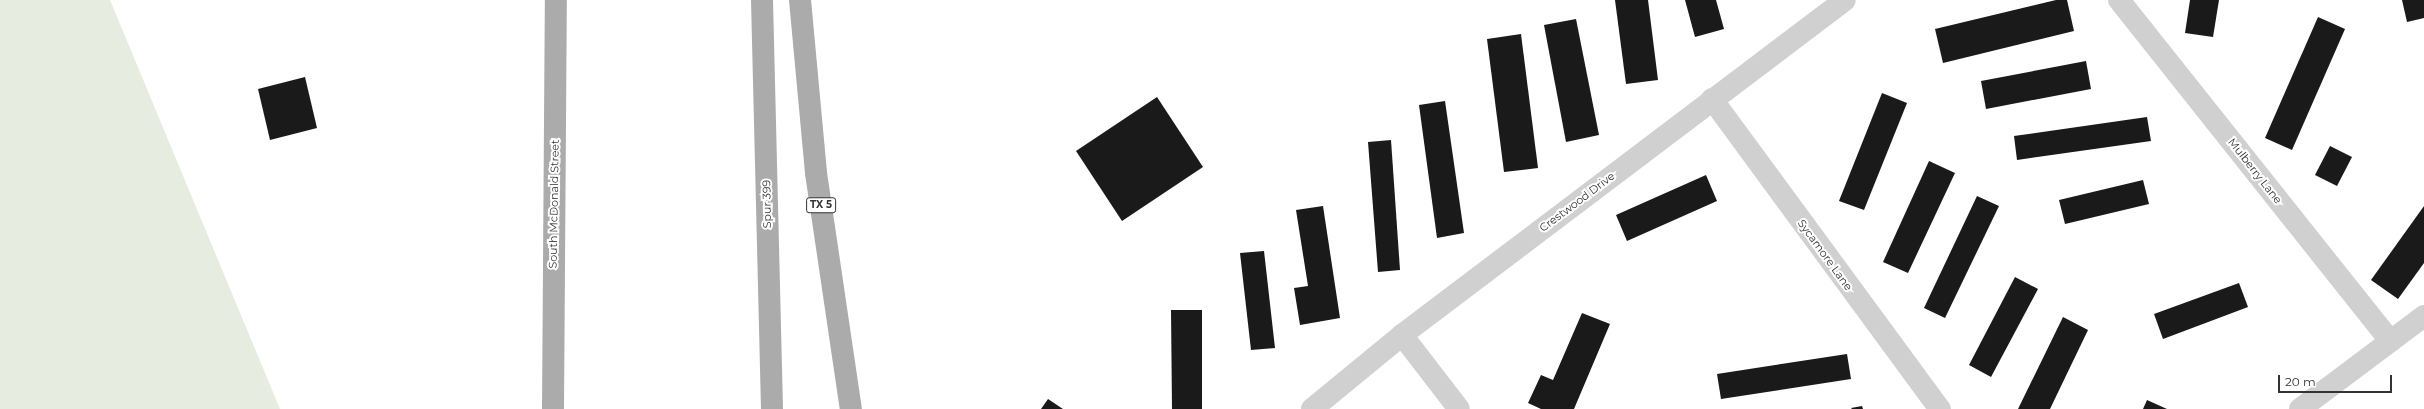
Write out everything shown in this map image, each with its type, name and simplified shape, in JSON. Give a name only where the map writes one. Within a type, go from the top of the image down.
[{"type":"main road","name":"South McDonald Street","points":[[553,409],[556,0]]},
{"type":"main road","name":"Spur 399","points":[[762,0],[772,409]]},
{"type":"main road","name":"TX 5","points":[[800,0],[816,173],[851,409]]},
{"type":"lane","name":"Crestwood Drive","points":[[1312,409],[1402,336],[1712,99],[1845,0]]},
{"type":"lane","name":"Mulberry Lane","points":[[2119,0],[2390,341]]},
{"type":"lane","name":"Sycamore Lane","points":[[1712,99],[1940,409]]},
{"type":"lane","points":[[2300,409],[2424,316]]},
{"type":"lane","points":[[1402,336],[1459,409]]},
{"type":"shaded area","points":[[0,0],[110,0],[280,409],[0,409]]},
{"type":"building","points":[[1615,0],[1648,0],[1658,80],[1626,84]]},
{"type":"building","points":[[1685,0],[1716,0],[1724,29],[1695,37]]},
{"type":"building","points":[[2056,0],[2067,0],[2074,31],[1943,63],[1935,29]]},
{"type":"building","points":[[2190,0],[2219,0],[2213,37],[2185,33]]},
{"type":"building","points":[[2402,0],[2424,0],[2424,18],[2407,22]]},
{"type":"building","points":[[2318,17],[2345,29],[2292,150],[2265,138]]},
{"type":"building","points":[[1576,19],[1599,135],[1566,142],[1544,25]]},
{"type":"building","points":[[1521,34],[1538,168],[1504,172],[1487,39]]},
{"type":"building","points":[[2086,61],[2091,89],[1986,109],[1981,81]]},
{"type":"building","points":[[305,77],[317,128],[270,140],[258,89]]},
{"type":"building","points":[[1882,93],[1907,103],[1864,210],[1839,201]]},
{"type":"building","points":[[1157,97],[1203,167],[1122,221],[1076,151]]},
{"type":"building","points":[[1445,101],[1464,233],[1437,238],[1419,105]]},
{"type":"building","points":[[2147,117],[2151,141],[2017,160],[2014,136]]},
{"type":"building","points":[[1391,140],[1400,270],[1378,272],[1368,142]]},
{"type":"building","points":[[2330,146],[2352,157],[2337,186],[2315,175]]},
{"type":"building","points":[[1929,161],[1955,173],[1908,273],[1883,262]]},
{"type":"building","points":[[1706,175],[1717,201],[1627,241],[1616,215]]},
{"type":"building","points":[[2143,180],[2149,204],[2065,224],[2059,200]]},
{"type":"building","points":[[1977,196],[1999,206],[1945,318],[1924,308]]},
{"type":"building","points":[[1323,206],[1340,318],[1300,325],[1294,288],[1308,286],[1296,210]]},
{"type":"building","points":[[2424,206],[2424,263],[2398,299],[2371,280]]},
{"type":"building","points":[[1264,251],[1275,348],[1251,350],[1240,253]]},
{"type":"building","points":[[2015,277],[2038,289],[1991,377],[1969,365]]},
{"type":"building","points":[[2239,283],[2248,307],[2163,339],[2154,314]]},
{"type":"building","points":[[1171,310],[1202,310],[1202,409],[1172,409]]},
{"type":"building","points":[[1582,313],[1610,324],[1574,409],[1541,409],[1528,403],[1541,375],[1553,380]]},
{"type":"building","points":[[2063,317],[2088,330],[2050,409],[2018,409]]},
{"type":"building","points":[[1847,354],[1851,379],[1721,399],[1717,374]]},
{"type":"building","points":[[1048,399],[1063,409],[1041,409]]},
{"type":"building","points":[[2147,400],[2167,409],[2143,409]]},
{"type":"building","points":[[1862,406],[1863,409],[1851,408]]}]
